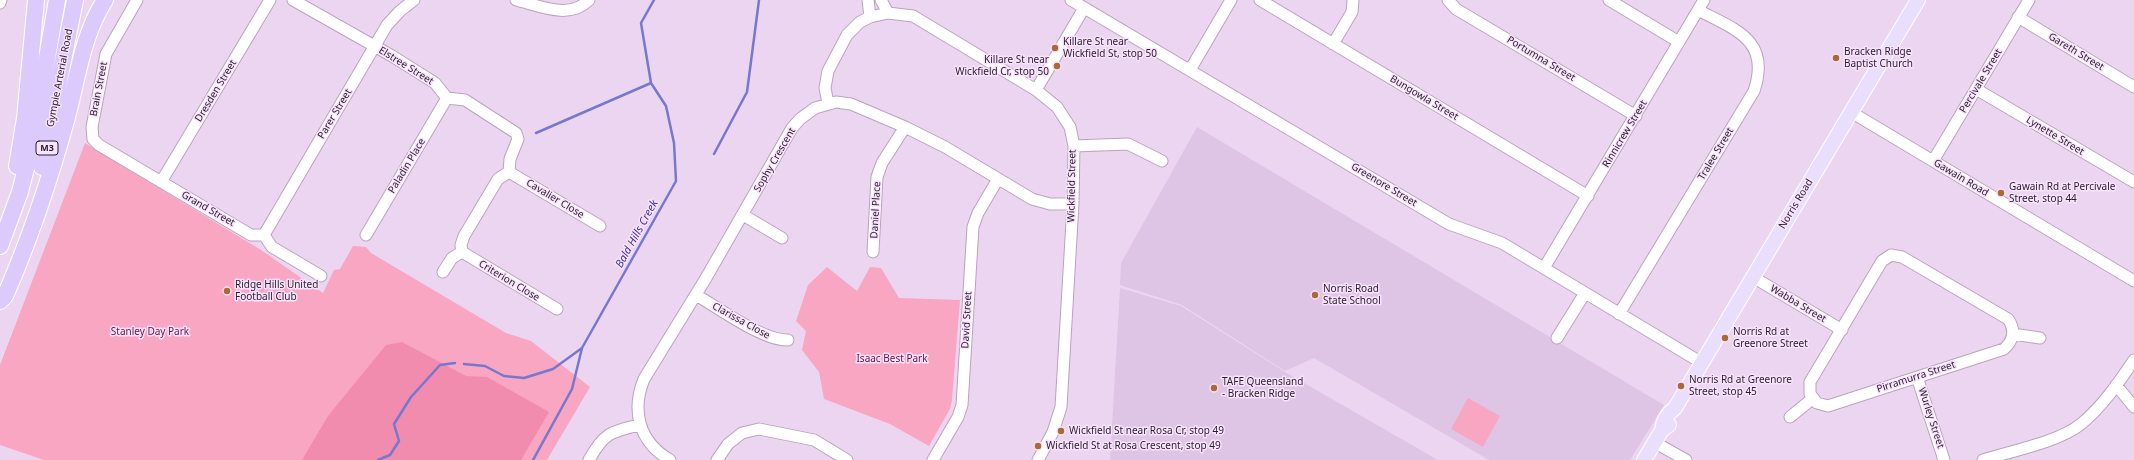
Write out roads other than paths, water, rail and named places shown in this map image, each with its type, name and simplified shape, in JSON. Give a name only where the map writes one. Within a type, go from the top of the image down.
[{"type":"highway","points":[[2,240],[2,228],[13,185],[25,118],[36,0]]},
{"type":"highway","name":"Gympie Arterial Road","points":[[2,240],[20,192],[32,144],[57,0]]},
{"type":"highway","name":"Gympie Arterial Road","points":[[0,292],[20,240],[47,147],[75,0]]},
{"type":"highway","points":[[0,301],[4,296],[22,258],[40,209],[86,46],[97,15],[105,0]]},
{"type":"main road","name":"Norris Road","points":[[1644,460],[1658,436],[1662,423],[1668,413],[1675,408],[1918,0]]},
{"type":"street","name":"Brain Street","points":[[93,139],[92,127],[106,54],[137,0]]},
{"type":"street","name":"Dresden Street","points":[[161,182],[270,0]]},
{"type":"street","name":"Elstree Street","points":[[293,0],[435,83],[448,98]]},
{"type":"street","name":"Parer Street","points":[[264,235],[393,18],[414,0]]},
{"type":"street","points":[[516,0],[565,11],[581,7],[589,0]]},
{"type":"street","points":[[868,0],[870,16]]},
{"type":"street","points":[[880,0],[888,13]]},
{"type":"street","name":"Greenore Street","points":[[1071,0],[1449,224],[1502,243],[1702,363]]},
{"type":"street","points":[[1190,70],[1231,0]]},
{"type":"street","name":"Bungowla Street","points":[[1260,0],[1588,196]]},
{"type":"street","points":[[1333,44],[1352,12],[1353,0]]},
{"type":"street","name":"Portumna Street","points":[[1448,0],[1456,9],[1636,116]]},
{"type":"street","points":[[1609,0],[1679,42]]},
{"type":"street","name":"Percivale Street","points":[[1933,161],[2029,0]]},
{"type":"street","name":"Rinnicrew Street","points":[[1544,268],[1701,5]]},
{"type":"street","name":"Tralee Street","points":[[1619,314],[1754,91],[1759,77],[1759,61],[1753,45],[1742,34],[1701,5]]},
{"type":"street","points":[[1036,90],[1084,8]]},
{"type":"street","name":"Wickfield Street","points":[[828,103],[825,88],[828,71],[847,35],[860,22],[870,16],[888,13],[913,16],[1036,90],[1057,107],[1070,127],[1074,146],[1073,204],[1061,407],[1053,432],[1038,460]]},
{"type":"street","name":"Gareth Street","points":[[2018,17],[2134,87]]},
{"type":"street","name":"Lynette Street","points":[[1976,89],[2134,182]]},
{"type":"street","points":[[443,272],[452,258],[462,252],[461,245],[464,236],[498,179],[510,172],[510,159],[518,140],[516,133],[464,100],[448,98]]},
{"type":"street","name":"Paladin Place","points":[[366,235],[448,98]]},
{"type":"street","name":"Sophy Crescent","points":[[639,425],[638,393],[644,379],[696,295],[792,128],[810,111],[828,103],[836,102],[851,104],[905,126],[945,147],[1032,199],[1050,204],[1073,204]]},
{"type":"street","name":"Gawain Road","points":[[1851,112],[2134,281]]},
{"type":"street","name":"Daniel Place","points":[[873,252],[877,177],[882,163],[905,126]]},
{"type":"street","name":"Grand Street","points":[[93,139],[99,145],[251,235],[264,235]]},
{"type":"street","points":[[1074,146],[1128,144],[1162,161]]},
{"type":"street","name":"Cavalier Close","points":[[510,172],[600,226]]},
{"type":"street","name":"David Street","points":[[933,460],[958,416],[962,405],[973,227],[978,213],[998,179]]},
{"type":"street","points":[[743,215],[782,238]]},
{"type":"street","points":[[264,235],[272,247],[321,276]]},
{"type":"street","points":[[1790,417],[1812,399],[1810,394],[1810,382],[1882,261],[1890,251],[2008,319],[2011,323],[2013,334],[2040,338]]},
{"type":"street","name":"Criterion Close","points":[[462,252],[557,309]]},
{"type":"street","name":"Wabba Street","points":[[1753,277],[1842,330]]},
{"type":"street","points":[[1557,338],[1585,293]]},
{"type":"street","name":"Clarissa Close","points":[[696,295],[764,335],[778,340],[788,340]]},
{"type":"street","name":"Pirramurra Street","points":[[1812,399],[1817,403],[1828,406],[2004,349],[2013,334]]},
{"type":"street","points":[[1983,460],[2070,431],[2091,415],[2116,385],[2134,360]]},
{"type":"street","name":"Wurley Street","points":[[1917,377],[1944,460]]},
{"type":"street","points":[[2116,385],[2134,407]]},
{"type":"street","points":[[589,460],[599,442],[608,435],[618,430],[639,425],[646,438],[663,456],[670,460]]},
{"type":"street","points":[[717,460],[728,444],[742,433],[759,429],[814,440],[848,460]]},
{"type":"street","points":[[1658,436],[1686,460]]},
{"type":"waterway","name":"Bald Hills Creek","points":[[464,364],[485,366],[504,376],[524,378],[553,369],[582,348],[676,181],[674,143],[666,106],[651,83],[641,23],[654,0]]},
{"type":"waterway","points":[[714,154],[747,92],[759,0]]},
{"type":"waterway","points":[[536,133],[651,83]]},
{"type":"waterway","points":[[533,460],[572,389],[582,348]]},
{"type":"waterway","name":"Bald Hills Creek","points":[[378,460],[390,455],[399,441],[394,424],[411,397],[440,365],[455,363]]},
{"type":"place","name":"Killare St near Wickfield St, stop 50","points":[[1055,48]]},
{"type":"place","name":"Bracken Ridge Baptist Church","points":[[1836,58]]},
{"type":"place","name":"Killare St near Wickfield Cr, stop 50","points":[[1057,66]]},
{"type":"place","name":"Gawain Rd at Percivale Street, stop 44","points":[[2001,193]]},
{"type":"place","name":"Ridge Hills United Football Club","points":[[227,291]]},
{"type":"place","name":"Norris Road State School","points":[[1315,295]]},
{"type":"place","name":"Norris Rd at Greenore Street","points":[[1725,338]]},
{"type":"place","name":"Norris Rd at Greenore Street, stop 45","points":[[1681,386]]},
{"type":"place","name":"TAFE Queensland - Bracken Ridge","points":[[1214,388]]},
{"type":"place","name":"Wickfield St near Rosa Cr, stop 49","points":[[1061,431]]},
{"type":"place","name":"Wickfield St at Rosa Crescent, stop 49","points":[[1038,446]]},
{"type":"park label","name":"Stanley Day Park","points":[[150,332]]},
{"type":"park label","name":"Isaac Best Park","points":[[892,359]]}]
